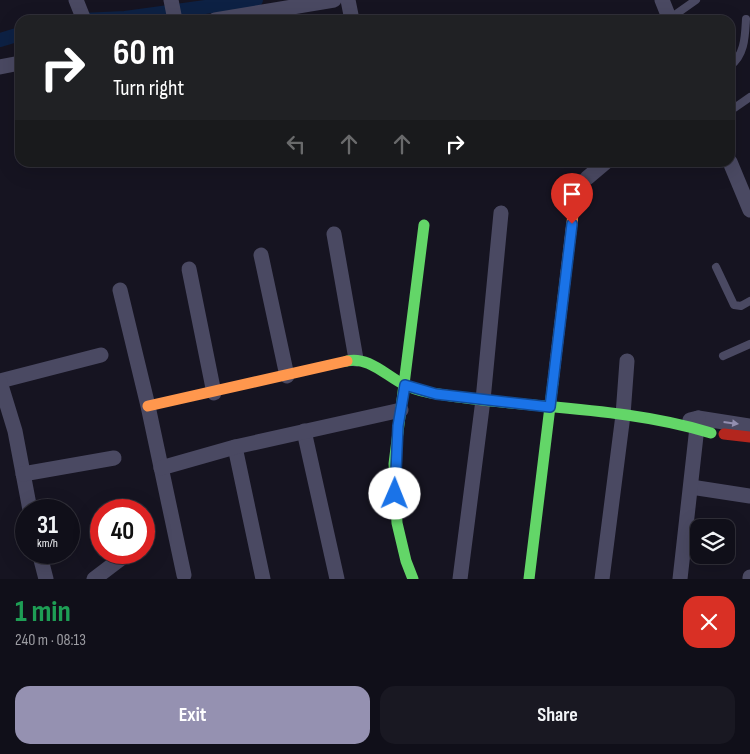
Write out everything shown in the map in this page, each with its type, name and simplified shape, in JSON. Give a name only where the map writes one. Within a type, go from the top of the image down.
[{"type":"street","points":[[245,15],[334,0]]},
{"type":"street","points":[[348,0],[351,15]]},
{"type":"street","points":[[662,0],[666,15]]},
{"type":"street","points":[[0,67],[15,64]]},
{"type":"street","points":[[587,178],[600,167]]},
{"type":"street","points":[[732,167],[750,210]]},
{"type":"street","points":[[529,579],[574,206]]},
{"type":"street","points":[[460,579],[484,400],[501,213]]},
{"type":"street","points":[[413,579],[401,544],[395,494],[396,454],[424,225]]},
{"type":"street","points":[[334,234],[356,359]]},
{"type":"street","points":[[261,254],[287,376]]},
{"type":"street","points":[[189,269],[214,393]]},
{"type":"street","points":[[120,290],[162,468],[184,575]]},
{"type":"street","points":[[28,499],[15,431],[0,382],[101,355]]},
{"type":"street","points":[[148,406],[214,393],[356,359],[378,368],[405,385],[436,394],[623,415],[702,427],[750,426]]},
{"type":"street","points":[[602,579],[623,415],[626,362]]},
{"type":"street","points":[[162,468],[235,447],[401,410]]},
{"type":"street","points":[[680,579],[691,488],[702,427]]},
{"type":"street","points":[[304,432],[337,579]]},
{"type":"street","points":[[724,434],[750,437]]},
{"type":"street","points":[[235,447],[263,579]]},
{"type":"street","points":[[23,474],[114,458]]},
{"type":"street","points":[[691,488],[750,496]]},
{"type":"street","points":[[42,564],[46,579]]},
{"type":"street","points":[[94,579],[114,564]]},
{"type":"lane","points":[[675,15],[696,0]]},
{"type":"lane","points":[[735,61],[744,44],[746,19]]},
{"type":"lane","points":[[735,108],[750,98]]},
{"type":"lane","points":[[716,267],[734,305],[740,306],[750,302]]},
{"type":"lane","points":[[723,356],[750,344]]},
{"type":"waterway","points":[[147,15],[256,0]]},
{"type":"waterway","points":[[0,40],[15,36]]},
{"type":"traffic: fast","points":[[413,579],[406,561],[397,523],[394,464],[424,225]]},
{"type":"traffic: fast","points":[[347,361],[363,361],[405,385],[429,393],[610,413],[678,424],[711,433]]},
{"type":"traffic: fast","points":[[529,579],[553,382]]},
{"type":"traffic: slow","points":[[553,382],[574,206]]},
{"type":"traffic: slow","points":[[148,406],[347,361]]},
{"type":"traffic: jam","points":[[724,434],[750,437]]},
{"type":"route","points":[[395,494],[398,426],[405,385],[436,394],[550,407],[572,224]]}]
